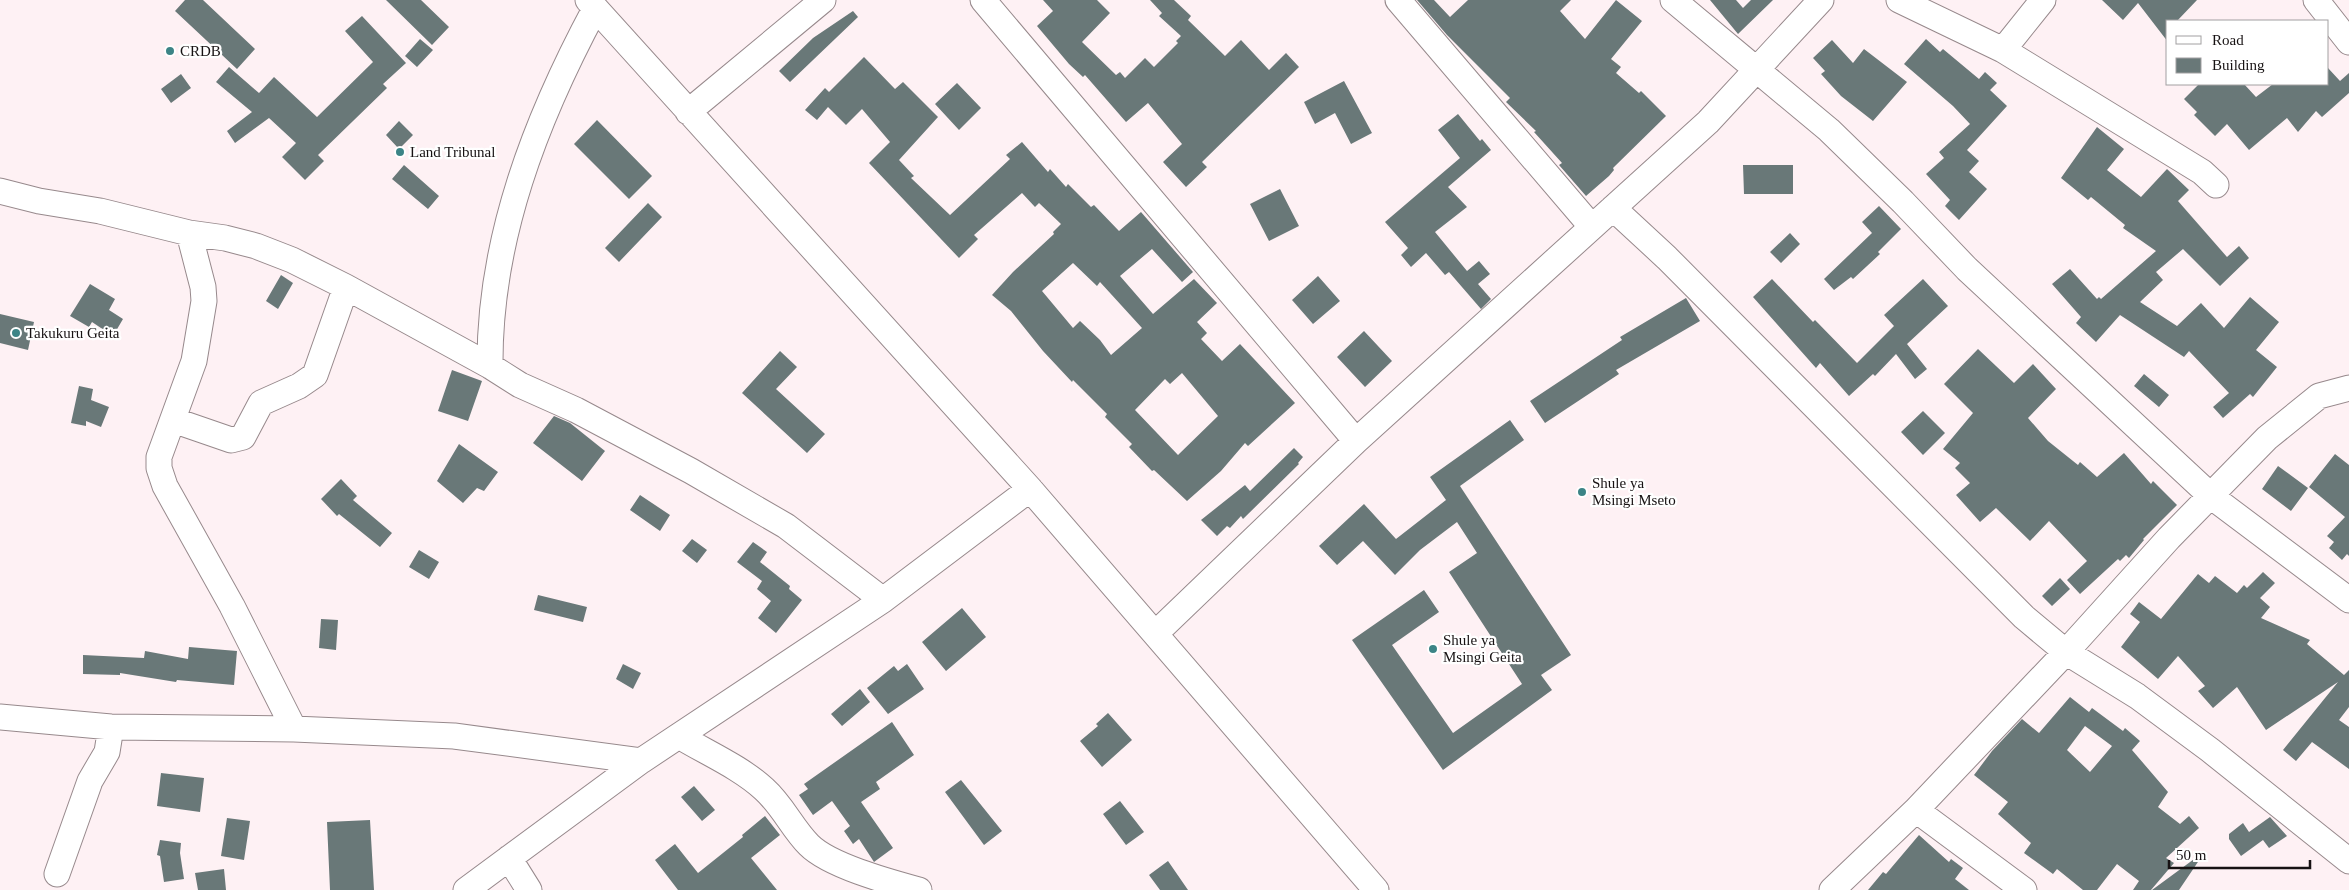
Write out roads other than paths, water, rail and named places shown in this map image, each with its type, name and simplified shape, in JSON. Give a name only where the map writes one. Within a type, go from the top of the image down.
[{"type":"street","points":[[688,112],[823,0]]},
{"type":"street","points":[[983,0],[1356,441]]},
{"type":"street","points":[[1398,0],[1591,226]]},
{"type":"street","points":[[1673,0],[1829,130],[1974,275],[2212,497],[2349,600]]},
{"type":"street","points":[[1156,633],[1356,441],[1591,226],[1708,122],[1821,0]]},
{"type":"street","points":[[1898,0],[2003,50],[2137,135],[2202,172],[2216,185]]},
{"type":"street","points":[[2003,50],[2043,0]]},
{"type":"street","points":[[2316,0],[2349,42]]},
{"type":"street","points":[[490,366],[493,303],[510,212],[533,140],[592,4],[1030,489],[1156,633],[1368,886]]},
{"type":"street","points":[[0,191],[38,201],[100,211],[189,233],[225,238],[256,246],[292,260],[346,287],[490,366],[520,385],[576,410],[690,471],[786,526],[883,600]]},
{"type":"street","points":[[1613,208],[1667,258],[1969,564],[2066,652],[2137,696],[2210,750],[2349,861]]},
{"type":"street","points":[[189,233],[203,287],[204,301],[194,361],[159,457],[159,468],[165,486],[232,606],[294,729]]},
{"type":"street","points":[[173,420],[231,440],[243,437],[261,403],[300,386],[315,375],[346,287]]},
{"type":"street","points":[[1832,890],[1916,810],[2066,652],[2169,538],[2212,497],[2267,438],[2319,396],[2349,388]]},
{"type":"street","points":[[466,890],[641,761],[883,600],[1030,489]]},
{"type":"street","points":[[0,717],[111,727],[294,729],[454,736],[641,761]]},
{"type":"street","points":[[57,874],[87,789],[107,752],[111,727]]},
{"type":"street","points":[[679,736],[762,787],[780,804],[809,845],[821,853],[874,878],[919,890]]},
{"type":"street","points":[[1916,810],[2024,890]]},
{"type":"street","points":[[509,858],[529,890]]},
{"type":"place","name":"CRDB","points":[[170,51]]},
{"type":"place","name":"Land Tribunal","points":[[400,152]]},
{"type":"place","name":"Takukuru Geita","points":[[16,333]]},
{"type":"place","name":"Shule ya Msingi Mseto","points":[[1582,492]]},
{"type":"place","name":"Shule ya Msingi Geita","points":[[1433,649]]}]
